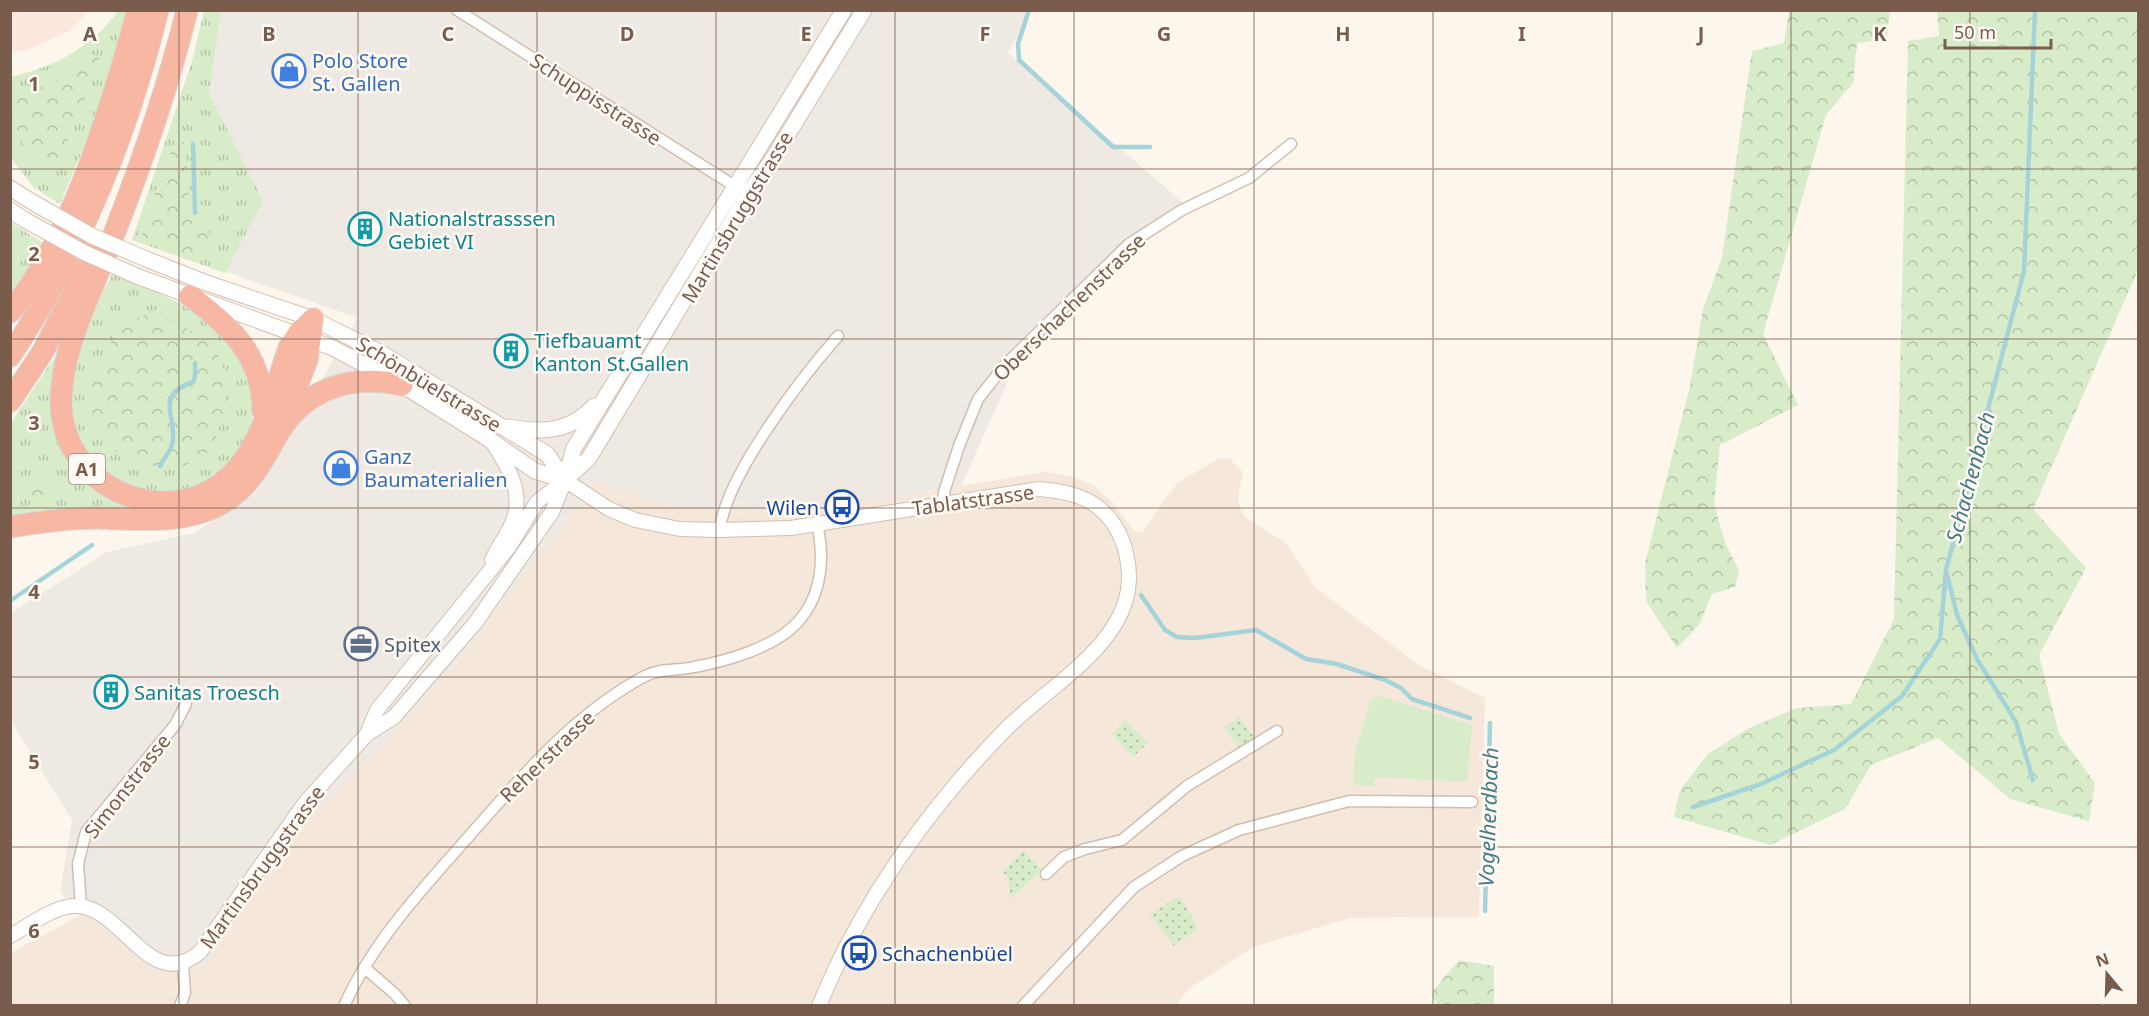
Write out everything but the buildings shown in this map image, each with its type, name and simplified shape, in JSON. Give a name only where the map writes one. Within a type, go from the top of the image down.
[{"type":"highway","points":[[10,312],[44,263],[72,204],[111,103],[138,10]]},
{"type":"highway","points":[[10,356],[54,285],[89,216],[116,153],[134,101],[158,10]]},
{"type":"highway","name":"A1","points":[[187,10],[166,93],[139,171],[65,361],[62,411],[73,448],[89,472],[111,489],[147,502],[176,502],[203,495],[231,475],[271,427],[303,374],[308,331]]},
{"type":"highway","name":"A1","points":[[10,401],[42,353],[139,171]]},
{"type":"highway","name":"A1","points":[[10,527],[64,519],[163,519],[199,513],[231,497],[247,483],[262,464],[271,427],[261,384],[249,352],[231,329],[190,296]]},
{"type":"highway","name":"A1","points":[[271,427],[301,404],[330,387],[363,381],[402,385]]},
{"type":"main road","name":"Martinsbruggstrasse","points":[[565,480],[589,458],[844,10]]},
{"type":"main road","name":"Martinsbruggstrasse","points":[[565,480],[574,448],[614,384],[743,189],[772,160],[864,10]]},
{"type":"main road","name":"Schönbüelstrasse","points":[[10,188],[92,236],[204,282],[308,331],[402,385],[535,471],[565,480]]},
{"type":"main road","name":"Schönbüelstrasse","points":[[10,210],[85,253],[139,277],[190,296],[383,354],[547,454],[565,480]]},
{"type":"main road","name":"Martinsbruggstrasse","points":[[499,425],[539,431],[571,425],[586,416],[614,384]]},
{"type":"street","name":"Schuppisstrasse","points":[[457,10],[743,189]]},
{"type":"street","name":"Oberschachenstrasse","points":[[942,505],[959,446],[978,399],[1005,365],[1129,244],[1182,210],[1249,178],[1291,144]]},
{"type":"street","points":[[720,530],[726,503],[741,472],[791,394],[838,336]]},
{"type":"street","name":"Martinsbruggstrasse","points":[[477,588],[514,518],[516,493],[513,480],[508,466],[490,440]]},
{"type":"street","name":"Tablatstrasse","points":[[565,480],[609,509],[635,520],[680,529],[720,530],[817,524],[1039,489],[1078,496],[1099,508],[1116,528],[1125,548],[1129,585],[1124,607],[1111,631],[1092,652],[1008,727],[969,768],[912,841],[858,924],[819,1005]]},
{"type":"street","name":"Martinsbruggstrasse","points":[[367,734],[378,710],[509,547],[537,502],[565,480]]},
{"type":"street","name":"Martinsbruggstrasse","points":[[180,1005],[184,993],[183,964],[200,952],[304,804],[367,734],[394,717],[476,622],[552,512],[565,480]]},
{"type":"street","name":"Reherstrasse","points":[[344,1005],[365,968],[398,920],[432,877],[529,769],[580,721],[648,675],[672,668],[691,668],[713,663],[769,643],[797,623],[806,611],[819,576],[822,552],[817,524]]},
{"type":"street","name":"Simonstrasse","points":[[81,906],[78,864],[86,832],[175,725],[186,704]]},
{"type":"street","points":[[1046,874],[1064,857],[1122,840],[1187,786],[1276,731]]},
{"type":"street","points":[[1023,1005],[1134,887],[1182,856],[1239,830],[1307,809],[1349,801],[1472,802]]},
{"type":"street","points":[[10,936],[64,908],[81,906],[110,921],[142,951],[152,957],[171,964],[183,964]]},
{"type":"street","points":[[365,968],[405,1005]]},
{"type":"shaded area","points":[[11,11],[88,12],[70,31],[25,51],[11,51]]},
{"type":"shaded area","points":[[220,11],[1031,11],[1008,53],[1185,204],[1012,372],[961,486],[849,505],[733,513],[661,504],[594,481],[587,496],[441,683],[273,860],[208,965],[153,971],[60,893],[72,820],[11,721],[11,613],[107,552],[194,533],[256,492],[358,318],[210,266],[207,94]]},
{"type":"shaded area","points":[[1218,459],[1230,459],[1243,472],[1238,498],[1245,517],[1285,542],[1316,588],[1419,665],[1485,698],[1479,917],[1350,918],[1253,947],[1190,988],[1176,1005],[11,1006],[11,953],[84,913],[208,965],[273,860],[441,683],[587,496],[594,480],[661,504],[733,513],[849,505],[1044,472],[1071,476],[1093,485],[1111,501],[1135,532],[1142,532],[1177,483]]},
{"type":"green space","points":[[118,11],[128,11],[107,91],[60,204],[33,187],[11,158],[10,77],[42,68],[84,46]]},
{"type":"green space","points":[[204,11],[221,11],[209,93],[263,201],[225,273],[132,240],[192,61]]},
{"type":"green space","points":[[1789,11],[1890,11],[1887,39],[1857,43],[1853,83],[1826,115],[1763,334],[1798,405],[1720,445],[1714,504],[1726,545],[1739,570],[1735,587],[1712,594],[1699,625],[1677,648],[1646,601],[1645,563],[1690,386],[1703,309],[1722,258],[1752,51],[1784,43]]},
{"type":"green space","points":[[1937,11],[2138,11],[2138,270],[2033,509],[2086,568],[2039,655],[2059,734],[2095,783],[2089,821],[2010,799],[1938,738],[1871,765],[1845,809],[1770,845],[1674,817],[1680,790],[1708,754],[1749,728],[1797,708],[1851,704],[1894,619],[1908,41],[1939,36]]},
{"type":"green space","points":[[95,54],[99,58],[55,172],[46,172],[22,143],[11,120],[11,92],[53,85],[76,65]]},
{"type":"green space","points":[[185,142],[189,200],[208,224],[212,254],[204,260],[145,242],[141,232],[173,146]]},
{"type":"green space","points":[[10,222],[43,243],[11,295]]},
{"type":"green space","points":[[112,274],[166,297],[205,319],[230,342],[248,375],[252,394],[251,426],[239,452],[219,473],[193,487],[165,492],[136,489],[110,476],[88,453],[76,431],[71,407],[73,372],[83,338]]},
{"type":"green space","points":[[153,312],[202,338],[214,349],[225,376],[224,406],[211,451],[178,469],[129,463],[95,432],[92,383],[119,325]]},
{"type":"green space","points":[[58,352],[70,455],[165,508],[11,521],[10,424]]},
{"type":"green space","points":[[38,484],[61,484],[61,491],[49,502],[32,504],[29,497]]},
{"type":"green space","points":[[1380,696],[1472,725],[1467,782],[1375,777],[1373,786],[1355,785],[1352,778],[1357,744],[1371,700]]},
{"type":"green space","points":[[1239,717],[1258,742],[1242,752],[1224,727]]},
{"type":"green space","points":[[1125,720],[1148,743],[1133,757],[1112,734]]},
{"type":"green space","points":[[1023,850],[1042,870],[1011,899],[1008,878],[1003,872]]},
{"type":"green space","points":[[1180,896],[1198,929],[1174,946],[1149,914]]},
{"type":"green space","points":[[1459,960],[1494,966],[1494,1005],[1437,1005],[1431,993]]},
{"type":"waterway","points":[[1029,10],[1018,44],[1019,60],[1113,147],[1150,147]]},
{"type":"waterway","name":"Schachenbach","points":[[1693,807],[1761,784],[1834,750],[1902,696],[1940,639],[1946,570],[2024,271],[2035,10]]},
{"type":"waterway","points":[[193,144],[195,213]]},
{"type":"waterway","points":[[160,466],[172,445],[170,401],[173,394],[193,382],[195,363]]},
{"type":"waterway","points":[[10,601],[92,545]]},
{"type":"waterway","points":[[1947,574],[1957,615],[1977,659],[2016,722],[2033,780]]},
{"type":"waterway","points":[[1141,595],[1165,630],[1177,637],[1195,638],[1256,630],[1306,659],[1337,664],[1385,680],[1401,688],[1412,699],[1470,718]]},
{"type":"waterway","name":"Vogelherdbach","points":[[1485,911],[1490,723]]},
{"type":"place","name":"Polo Store St. Gallen","points":[[289,71]]},
{"type":"place","name":"Nationalstrasssen Gebiet VI","points":[[365,229]]},
{"type":"place","name":"Tiefbauamt Kanton St.Gallen","points":[[511,351]]},
{"type":"place","name":"Ganz Baumaterialien","points":[[341,468]]},
{"type":"place","name":"Wilen","points":[[842,507]]},
{"type":"place","name":"Spitex","points":[[361,644]]},
{"type":"place","name":"Sanitas Troesch","points":[[111,692]]},
{"type":"place","name":"Schachenbüel","points":[[859,953]]}]
